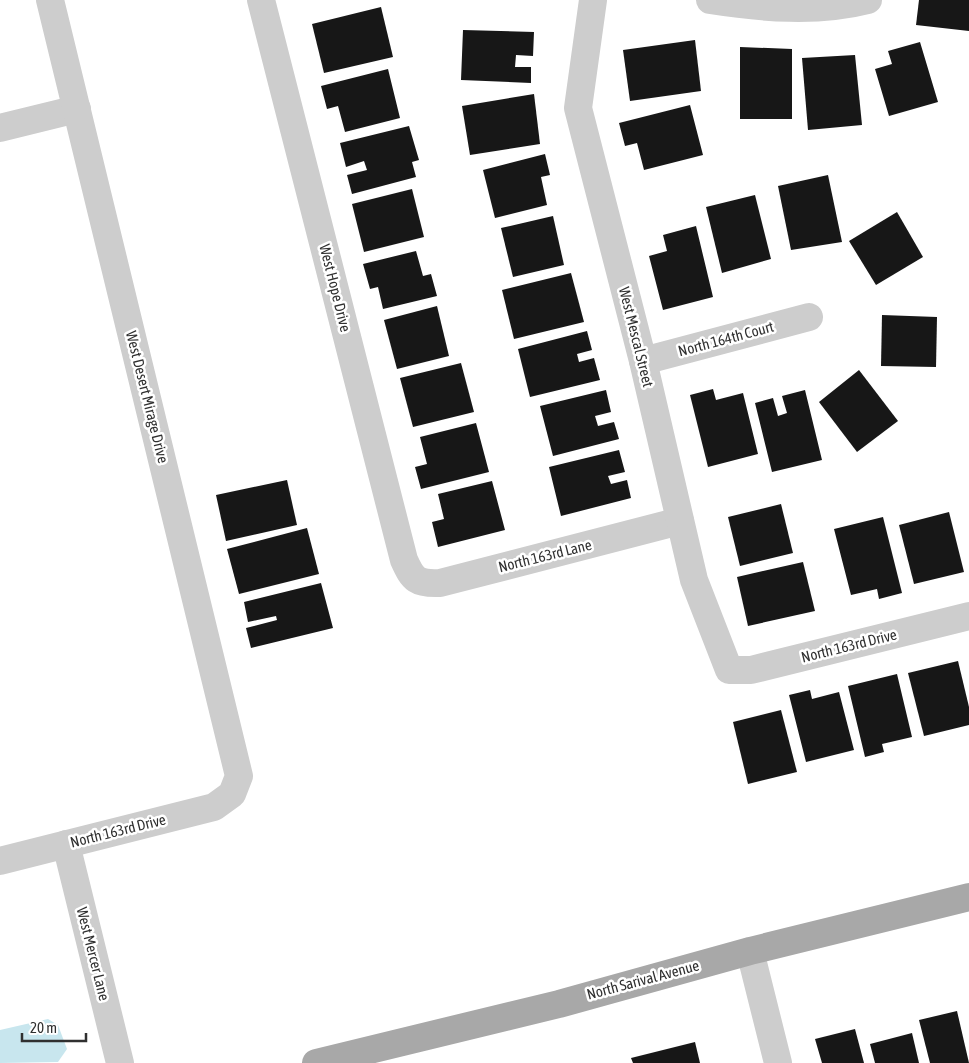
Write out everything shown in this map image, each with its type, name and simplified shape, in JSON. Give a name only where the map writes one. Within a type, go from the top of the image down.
[{"type":"main road","name":"North Sarival Avenue","points":[[316,1063],[559,1004],[750,951],[969,897]]},
{"type":"street","name":"West Desert Mirage Drive","points":[[50,0],[240,776],[232,794]]},
{"type":"street","name":"West Hope Drive","points":[[261,0],[404,560],[411,576]]},
{"type":"street","name":"West Mescal Street","points":[[593,0],[578,108],[643,361],[694,580],[729,670]]},
{"type":"street","points":[[710,0],[807,8],[842,7],[868,0]]},
{"type":"street","points":[[0,128],[77,109]]},
{"type":"street","name":"North 164th Court","points":[[643,361],[809,317]]},
{"type":"street","name":"North 163rd Lane","points":[[411,576],[423,583],[440,583],[680,521]]},
{"type":"street","name":"North 163rd Drive","points":[[729,670],[751,670],[969,616]]},
{"type":"street","name":"North 163rd Drive","points":[[0,861],[214,807],[232,794]]},
{"type":"street","name":"West Mercer Lane","points":[[66,844],[120,1063]]},
{"type":"street","points":[[750,951],[778,1063]]},
{"type":"water","points":[[48,1019],[58,1025],[67,1049],[58,1062],[0,1063],[0,1030]]},
{"type":"building","points":[[919,0],[969,0],[969,31],[916,25]]},
{"type":"building","points":[[381,7],[393,57],[324,73],[312,24]]},
{"type":"building","points":[[463,30],[534,32],[533,56],[516,55],[515,67],[531,67],[531,83],[461,80]]},
{"type":"building","points":[[695,40],[701,91],[630,101],[623,50]]},
{"type":"building","points":[[920,42],[938,102],[889,116],[875,69],[892,64],[888,51]]},
{"type":"building","points":[[740,47],[792,49],[792,119],[740,119]]},
{"type":"building","points":[[855,55],[862,125],[808,130],[802,58]]},
{"type":"building","points":[[388,69],[400,118],[345,132],[338,106],[327,109],[321,86]]},
{"type":"building","points":[[534,94],[540,144],[470,155],[462,106]]},
{"type":"building","points":[[690,105],[703,155],[644,170],[637,143],[625,146],[619,123]]},
{"type":"building","points":[[409,126],[419,160],[412,162],[416,177],[352,194],[347,175],[367,170],[364,161],[346,167],[340,143]]},
{"type":"building","points":[[545,154],[550,175],[541,177],[547,205],[495,218],[483,170]]},
{"type":"building","points":[[828,175],[842,242],[791,250],[778,186]]},
{"type":"building","points":[[412,189],[424,237],[364,252],[352,204]]},
{"type":"building","points":[[755,195],[771,259],[722,273],[706,207]]},
{"type":"building","points":[[897,212],[923,257],[876,285],[849,241]]},
{"type":"building","points":[[553,216],[564,265],[513,277],[501,228]]},
{"type":"building","points":[[696,226],[713,297],[663,310],[649,256],[667,251],[663,235]]},
{"type":"building","points":[[416,251],[423,276],[431,274],[437,296],[383,309],[378,287],[370,289],[363,264]]},
{"type":"building","points":[[571,273],[584,322],[514,339],[502,290]]},
{"type":"building","points":[[437,306],[449,356],[397,369],[384,320]]},
{"type":"building","points":[[882,315],[937,317],[936,367],[881,366]]},
{"type":"building","points":[[587,331],[592,350],[577,354],[579,362],[594,358],[600,380],[530,397],[518,349]]},
{"type":"building","points":[[461,363],[474,412],[413,427],[400,378]]},
{"type":"building","points":[[859,370],[898,421],[857,452],[819,402]]},
{"type":"building","points":[[713,389],[716,400],[743,393],[758,454],[708,467],[690,395]]},
{"type":"building","points":[[606,390],[611,412],[595,416],[598,426],[614,422],[619,439],[553,456],[540,406]]},
{"type":"building","points":[[805,390],[822,460],[772,472],[755,403],[773,398],[778,416],[787,413],[782,396]]},
{"type":"building","points":[[476,423],[489,472],[421,489],[415,467],[427,464],[420,437]]},
{"type":"building","points":[[619,450],[625,472],[608,476],[611,484],[627,480],[631,498],[561,516],[549,467]]},
{"type":"building","points":[[287,480],[297,525],[226,541],[216,495]]},
{"type":"building","points":[[492,481],[505,530],[438,547],[432,522],[444,519],[438,494]]},
{"type":"building","points":[[781,504],[793,553],[740,566],[728,517]]},
{"type":"building","points":[[949,512],[964,572],[914,584],[899,525]]},
{"type":"building","points":[[883,517],[902,593],[879,599],[877,589],[851,595],[834,529]]},
{"type":"building","points":[[307,528],[319,574],[239,594],[227,549]]},
{"type":"building","points":[[803,562],[815,611],[748,626],[737,577]]},
{"type":"building","points":[[321,583],[333,628],[251,648],[246,628],[277,620],[276,616],[248,622],[244,602]]},
{"type":"building","points":[[958,661],[969,707],[969,725],[924,736],[908,673]]},
{"type":"building","points":[[897,674],[912,737],[882,744],[884,752],[865,757],[848,686]]},
{"type":"building","points":[[810,690],[812,699],[839,692],[854,750],[806,762],[789,695]]},
{"type":"building","points":[[781,710],[797,772],[748,784],[733,722]]},
{"type":"building","points":[[957,1011],[969,1063],[930,1063],[919,1020]]},
{"type":"building","points":[[855,1029],[864,1063],[822,1063],[815,1039]]},
{"type":"building","points":[[912,1033],[919,1063],[875,1063],[870,1044]]},
{"type":"building","points":[[695,1042],[700,1063],[633,1063],[631,1058]]}]
